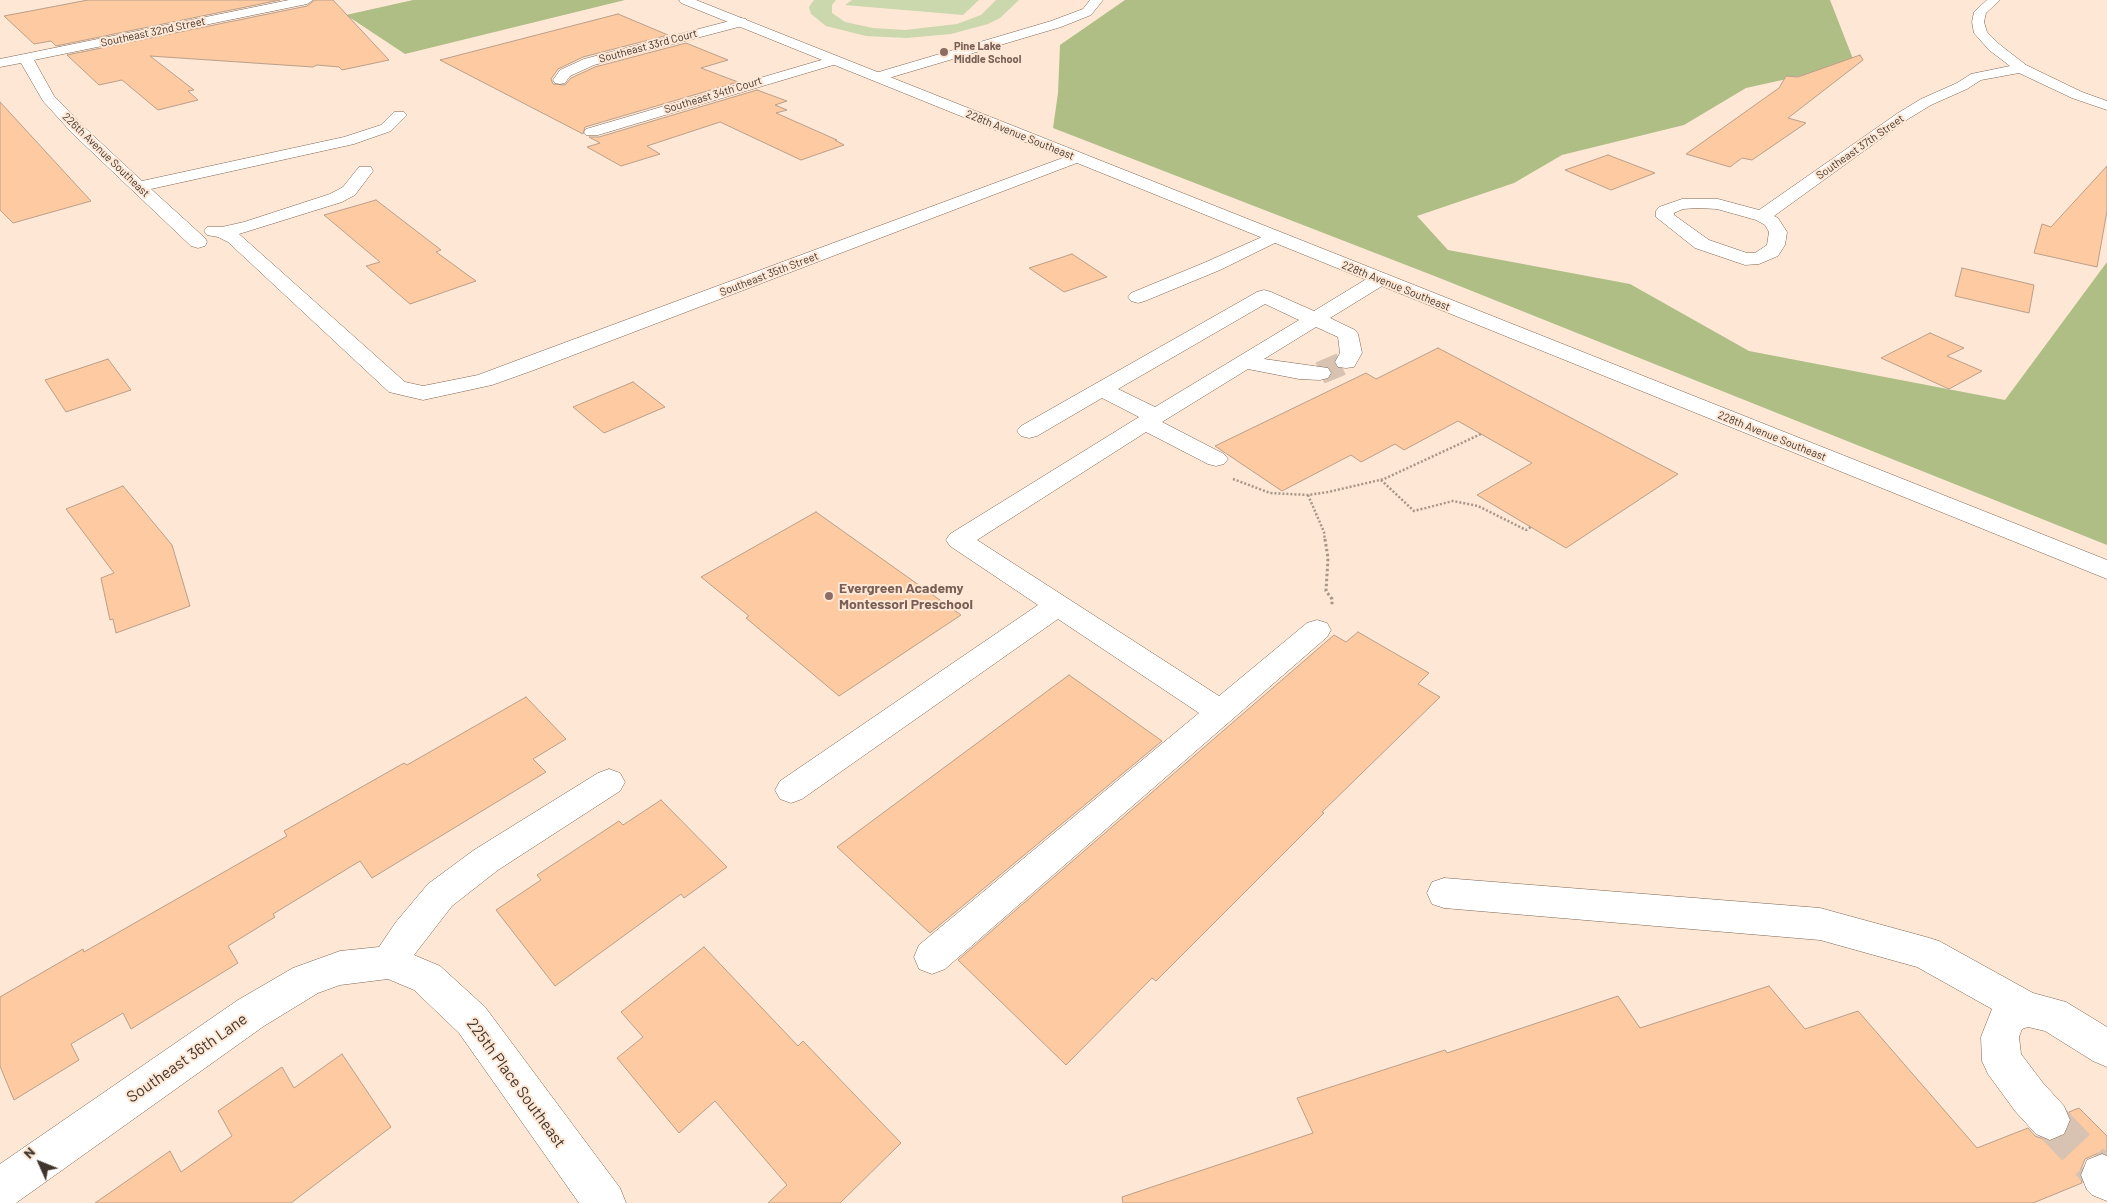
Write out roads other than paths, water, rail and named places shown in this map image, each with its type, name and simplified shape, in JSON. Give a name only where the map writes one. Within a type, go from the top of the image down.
[{"type":"street","name":"Southeast 32nd Street","points":[[0,63],[307,0]]},
{"type":"street","name":"228th Avenue Southeast","points":[[688,0],[1076,158],[2107,570]]},
{"type":"street","points":[[877,77],[1056,24],[1086,12],[1097,0]]},
{"type":"street","points":[[1994,0],[1980,12],[1978,22],[1981,33],[1994,47],[2020,68],[2077,95],[2107,106]]},
{"type":"street","name":"Southeast 33rd Court","points":[[560,80],[569,70],[589,62],[741,22]]},
{"type":"street","name":"226th Avenue Southeast","points":[[26,59],[48,98],[78,130],[198,242]]},
{"type":"street","name":"Southeast 34th Court","points":[[592,132],[835,60]]},
{"type":"street","name":"Southeast 37th Street","points":[[1762,216],[1903,116],[1926,102],[1962,86],[1976,77],[2020,68]]},
{"type":"street","name":"Southeast 37th Street","points":[[1962,86],[1995,87]]},
{"type":"street","points":[[2038,91],[2077,95]]},
{"type":"street","points":[[138,187],[348,141],[386,128],[399,115]]},
{"type":"street","name":"Southeast 35th Street","points":[[222,232],[234,238],[397,387],[423,393],[460,386],[526,365],[1076,158]]},
{"type":"street","points":[[175,222],[222,232],[249,226],[336,198],[349,191],[365,171]]},
{"type":"street","points":[[1698,203],[1718,204],[1762,216],[1772,222],[1778,232],[1776,245],[1771,252],[1759,258],[1745,258],[1702,244],[1665,217],[1666,211],[1672,207],[1698,203]]},
{"type":"street","points":[[1138,297],[1213,266],[1273,237]]},
{"type":"street","points":[[1220,712],[959,540],[1151,419],[1380,279]]},
{"type":"street","points":[[1029,431],[1264,296],[1348,334],[1352,353],[1346,362]]},
{"type":"street","points":[[1246,362],[1299,372],[1320,373]]},
{"type":"street","points":[[1102,389],[1216,459]]},
{"type":"street","points":[[791,790],[1058,604]]},
{"type":"street","points":[[932,958],[1316,630]]},
{"type":"street","points":[[389,962],[409,933],[440,895],[486,860],[609,782]]},
{"type":"street","points":[[1444,893],[1820,924],[1926,953],[2027,1009],[2053,1015],[2107,1048]]},
{"type":"street","name":"Southeast 36th Lane","points":[[0,1189],[251,1013],[306,980],[340,968],[389,962]]},
{"type":"street","name":"225th Place Southeast","points":[[389,962],[427,978],[472,1020],[605,1203]]},
{"type":"street","points":[[2027,1009],[2008,1017],[2000,1037],[2002,1060],[2028,1097],[2050,1120]]},
{"type":"tunnel","points":[[1320,373],[1346,362]]},
{"type":"tunnel","points":[[2050,1120],[2102,1175]]},
{"type":"place","name":"Pine Lake Middle School","points":[[944,52]]},
{"type":"place","name":"Evergreen Academy Montessori Preschool","points":[[829,596]]}]
